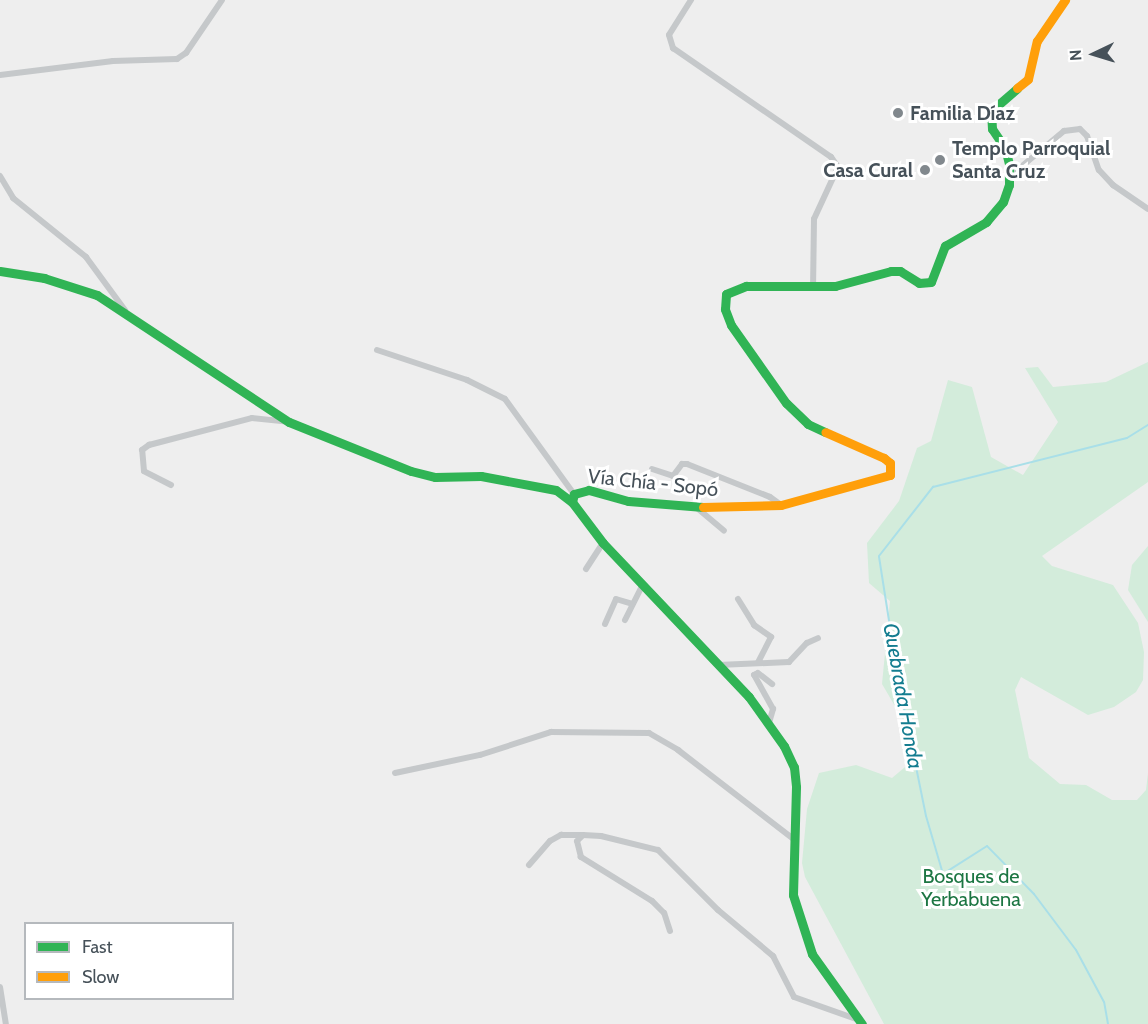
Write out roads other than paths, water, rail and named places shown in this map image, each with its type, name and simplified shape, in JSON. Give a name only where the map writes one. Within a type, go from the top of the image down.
[{"type":"street","points":[[0,75],[113,61],[177,59],[192,46],[222,0]]},
{"type":"street","points":[[691,0],[669,35],[673,48],[814,145],[838,167],[814,219],[813,287]]},
{"type":"street","name":"Vía Chía - Sopó","points":[[861,1022],[821,970],[805,938],[793,895],[794,767],[769,723],[718,665],[603,543],[573,498],[589,490],[628,501],[696,508],[781,505],[839,487],[877,481],[892,470],[884,458],[808,423],[786,403],[731,325],[725,309],[726,294],[738,287],[813,287],[844,284],[891,271],[900,271],[919,283],[931,282],[945,246],[986,222],[1003,202],[1009,177],[1005,148],[989,121],[991,111],[1028,79],[1037,41],[1065,0]]},
{"type":"street","points":[[1009,177],[1064,131],[1080,129],[1087,136],[1099,170],[1113,185],[1148,209]]},
{"type":"street","points":[[0,176],[13,198],[86,256],[128,314]]},
{"type":"street","points":[[0,271],[73,287],[128,314],[289,422],[411,471],[435,477],[481,476],[545,488],[573,498]]},
{"type":"street","points":[[377,350],[467,381],[505,399],[573,498]]},
{"type":"street","points":[[171,486],[144,471],[142,450],[149,445],[252,418],[289,422]]},
{"type":"street","points":[[652,469],[673,476],[682,464],[687,465],[770,497],[781,505]]},
{"type":"street","points":[[696,508],[724,531]]},
{"type":"street","points":[[586,569],[603,543]]},
{"type":"street","points":[[625,620],[643,585]]},
{"type":"street","points":[[605,624],[616,599],[632,604]]},
{"type":"street","points":[[738,599],[754,625],[771,637],[758,662]]},
{"type":"street","points":[[718,665],[789,662],[807,643],[818,638]]},
{"type":"street","points":[[769,723],[773,709],[754,675],[758,673],[772,684]]},
{"type":"street","points":[[395,773],[480,755],[551,732],[649,733],[678,750],[795,841]]},
{"type":"street","points":[[529,865],[550,841],[561,835],[583,835],[644,845],[668,857],[718,910],[773,956],[794,997],[861,1022]]},
{"type":"street","points":[[583,835],[577,841],[581,857],[652,901],[664,913],[670,931]]},
{"type":"street","points":[[0,987],[6,1024]]},
{"type":"waterway","name":"Quebrada Honda","points":[[1108,1024],[1104,1002],[1076,950],[1034,894],[987,846],[943,874],[926,816],[898,678],[879,556],[933,487],[1127,438],[1148,425]]},
{"type":"place","name":"Familia Díaz","points":[[898,113]]},
{"type":"place","name":"Templo Parroquial Santa Cruz","points":[[940,160]]},
{"type":"place","name":"Casa Cural","points":[[925,170]]},
{"type":"park label","name":"Bosques de Yerbabuena","points":[[971,888]]}]
